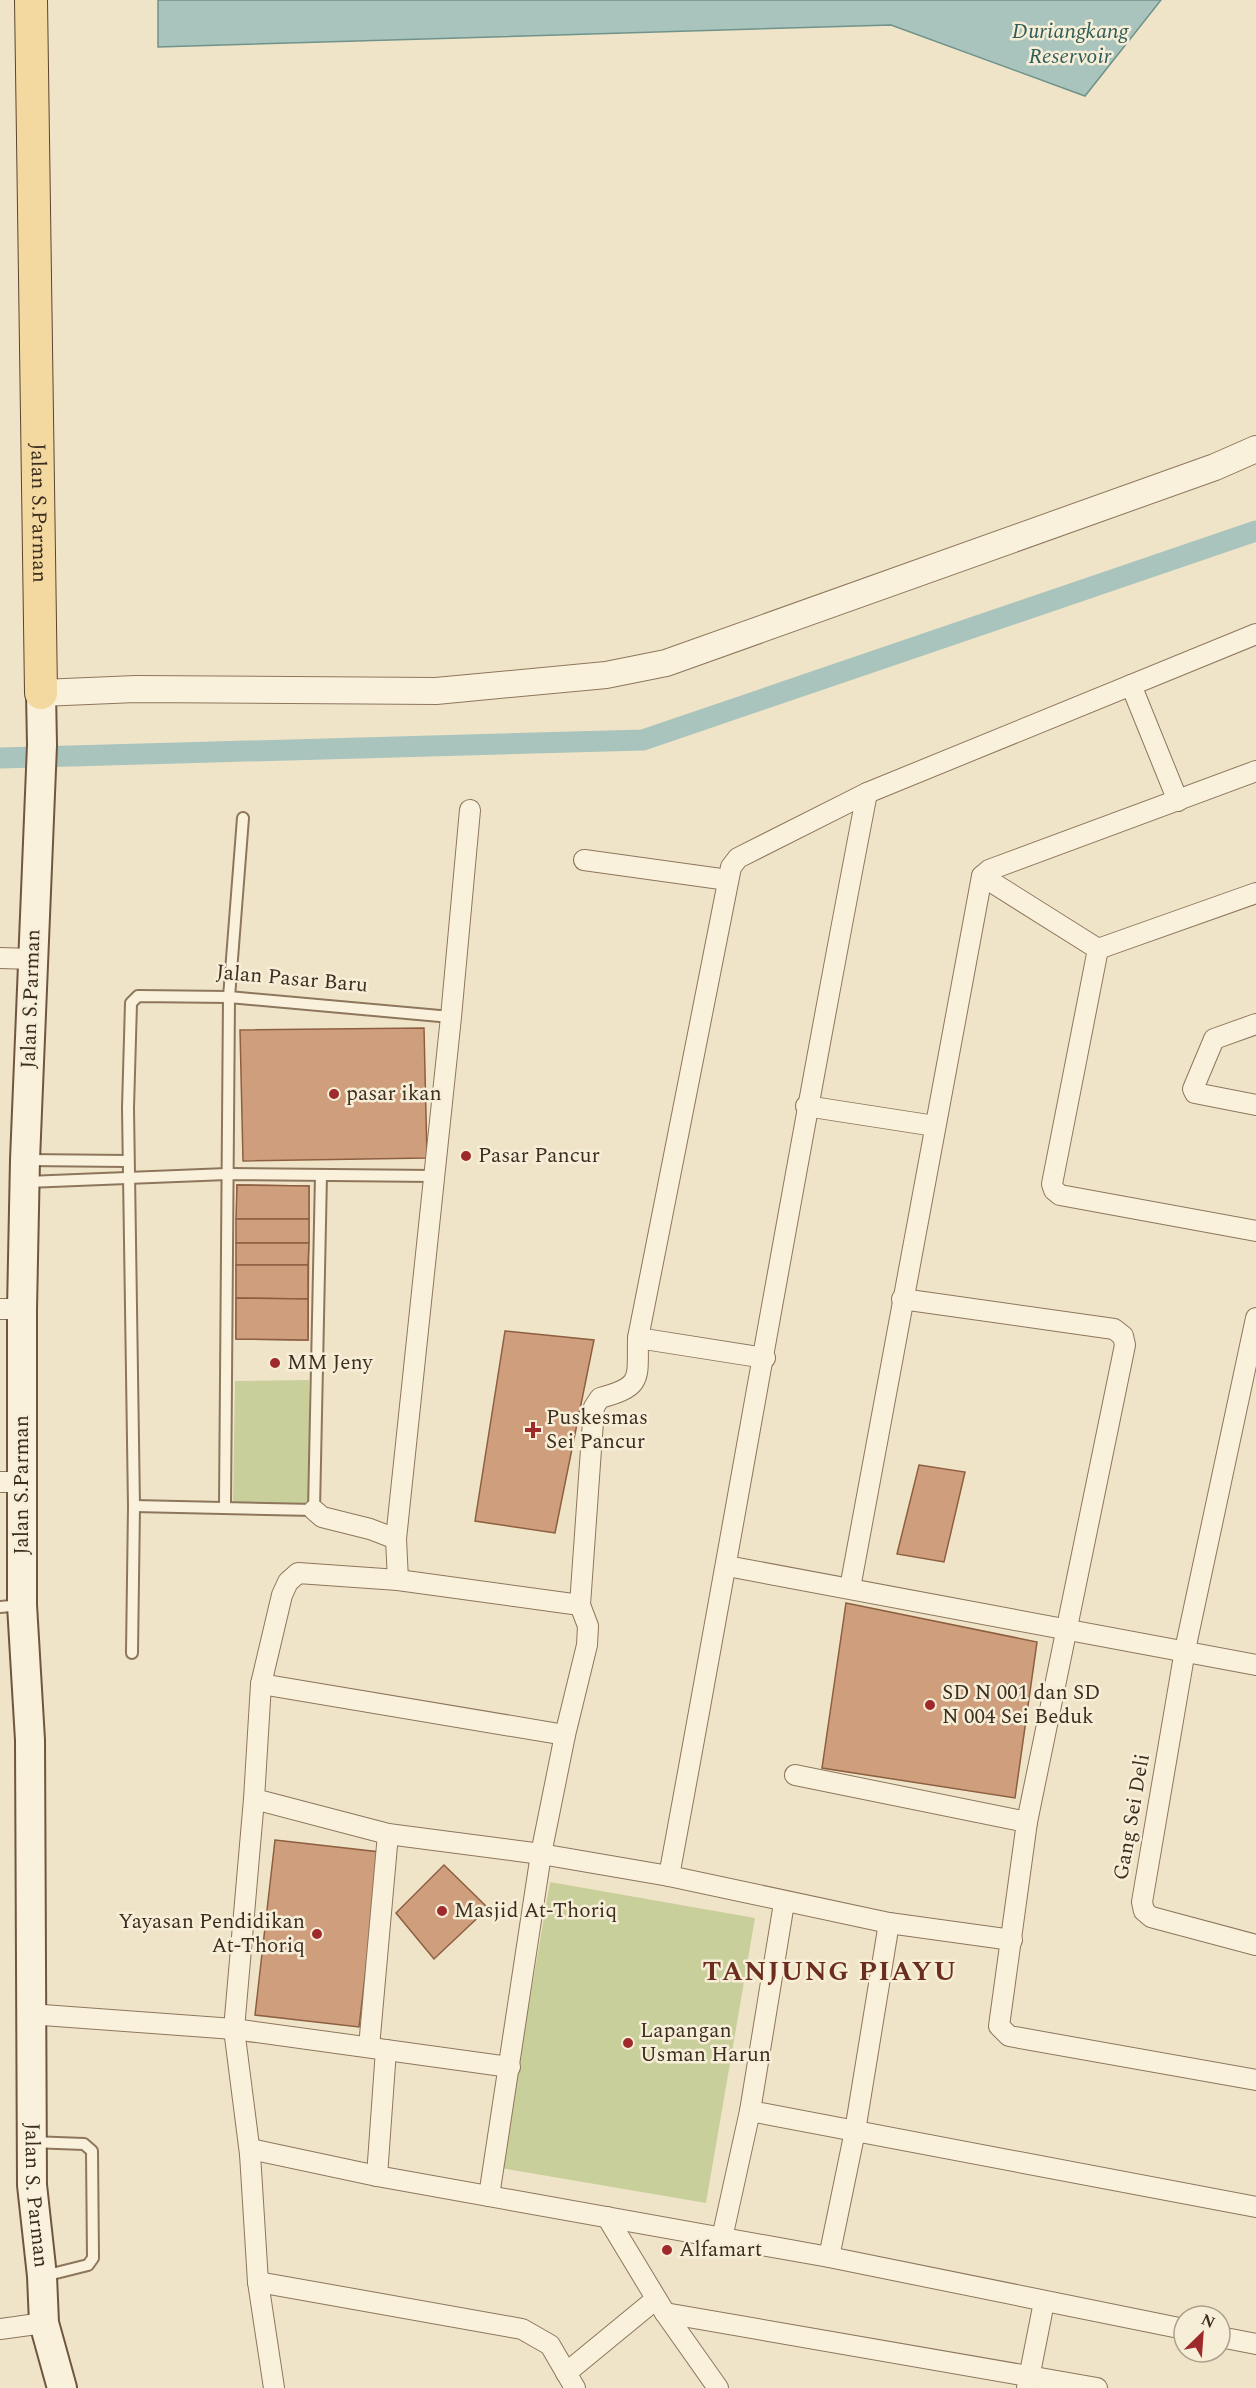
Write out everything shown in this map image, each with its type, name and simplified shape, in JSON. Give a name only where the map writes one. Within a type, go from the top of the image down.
[{"type":"main road","name":"Jalan S.Parman","points":[[30,2006],[30,1740],[11,1606],[11,1309],[25,1171],[42,746],[32,0]]},
{"type":"main road","name":"Jalan S. Parman","points":[[30,2006],[32,2185],[42,2276],[44,2323],[62,2388]]},
{"type":"street","points":[[41,693],[136,689],[436,691],[606,675],[656,665],[1215,468],[1256,449]]},
{"type":"street","points":[[489,2196],[541,1854],[565,1735],[587,1645],[588,1626],[580,1605],[594,1407],[600,1398],[623,1391],[633,1384],[637,1376],[638,1338],[728,880],[738,858],[867,793],[1256,634]]},
{"type":"street","points":[[1131,685],[1178,801]]},
{"type":"street","points":[[850,1588],[982,876],[989,870],[1256,771]]},
{"type":"street","points":[[669,1876],[765,1358],[806,1106],[867,793]]},
{"type":"street","points":[[398,1580],[396,1539],[451,1017],[470,810]]},
{"type":"street","points":[[584,860],[728,880]]},
{"type":"street","points":[[982,876],[1098,949]]},
{"type":"street","points":[[1098,949],[1256,893]]},
{"type":"street","points":[[1098,949],[1052,1184],[1054,1190],[1060,1195],[1256,1231]]},
{"type":"street","points":[[0,958],[33,959]]},
{"type":"street","points":[[1256,1024],[1214,1039],[1193,1089],[1196,1093],[1256,1105]]},
{"type":"street","points":[[806,1106],[935,1126]]},
{"type":"street","points":[[902,1299],[1114,1329],[1123,1336],[1125,1345],[1027,1822],[999,2026],[1009,2036],[1256,2080]]},
{"type":"street","name":"Gang Sei Deli","points":[[1256,1318],[1185,1650],[1142,1906],[1151,1917],[1256,1946]]},
{"type":"street","points":[[638,1338],[765,1358]]},
{"type":"street","points":[[314,1509],[322,1517],[370,1529],[396,1539]]},
{"type":"street","points":[[727,1566],[1256,1665]]},
{"type":"street","points":[[274,2388],[258,2282],[250,2154],[234,2029],[254,1799],[261,1684],[282,1595],[288,1582],[298,1573],[398,1580],[580,1605]]},
{"type":"street","points":[[261,1684],[565,1735]]},
{"type":"street","points":[[795,1775],[1027,1822]]},
{"type":"street","points":[[254,1799],[388,1834],[541,1854],[669,1876],[784,1903],[889,1923],[1012,1940]]},
{"type":"street","points":[[377,2176],[378,2048],[388,1834]]},
{"type":"street","points":[[722,2238],[750,2111],[784,1903]]},
{"type":"street","points":[[829,2257],[855,2131],[889,1923]]},
{"type":"street","points":[[30,2006],[234,2029],[510,2067]]},
{"type":"street","points":[[750,2111],[1256,2207]]},
{"type":"street","points":[[250,2154],[255,2150],[377,2176],[829,2257],[1172,2328]]},
{"type":"street","points":[[607,2217],[661,2306],[718,2388]]},
{"type":"street","points":[[258,2282],[522,2329],[550,2345],[571,2381],[661,2306]]},
{"type":"street","points":[[1029,2382],[1044,2302]]},
{"type":"street","points":[[661,2306],[1029,2382],[1097,2388]]},
{"type":"street","points":[[0,2329],[44,2323]]},
{"type":"street","points":[[1232,2339],[1256,2344]]},
{"type":"lane","points":[[225,1506],[229,997],[243,818]]},
{"type":"lane","name":"Jalan Pasar Baru","points":[[132,1653],[134,1506],[128,1161],[131,1003],[138,996],[229,997],[451,1017]]},
{"type":"lane","points":[[25,1171],[128,1161]]},
{"type":"lane","points":[[25,1171],[129,1179],[227,1174],[434,1176]]},
{"type":"lane","points":[[134,1506],[314,1509],[321,1175]]},
{"type":"lane","points":[[31,2142],[84,2144],[92,2151],[93,2258],[88,2265],[42,2276]]},
{"type":"green space","points":[[309,1380],[310,1505],[233,1502],[235,1381]]},
{"type":"green space","name":"Lapangan Usman Harun","points":[[550,1882],[755,1918],[706,2203],[501,2168]]},
{"type":"water","name":"Duriangkang Reservoir","points":[[158,0],[1161,0],[1085,96],[891,25],[158,47]]},
{"type":"building","name":"pasar ikan","points":[[424,1028],[427,1158],[243,1161],[240,1030]]},
{"type":"building","points":[[237,1185],[309,1186],[308,1340],[236,1339]]},
{"type":"building","points":[[237,1185],[309,1186],[309,1219],[236,1219]]},
{"type":"building","points":[[236,1219],[309,1219],[309,1243],[236,1243]]},
{"type":"building","points":[[236,1243],[309,1243],[308,1265],[236,1265]]},
{"type":"building","points":[[236,1265],[308,1265],[308,1299],[236,1298]]},
{"type":"building","points":[[236,1298],[308,1299],[308,1340],[236,1339]]},
{"type":"building","name":"Puskesmas Sei Pancur","points":[[505,1331],[594,1340],[555,1533],[475,1521]]},
{"type":"building","points":[[919,1465],[965,1472],[944,1562],[897,1554]]},
{"type":"building","name":"SD N 001 dan SD N 004 Sei Beduk","points":[[846,1603],[1037,1642],[1015,1798],[822,1768]]},
{"type":"building","name":"Yayasan Pendidikan At-Thoriq","points":[[275,1840],[380,1852],[359,2027],[255,2015]]},
{"type":"building","name":"Masjid At-Thoriq","points":[[444,1865],[488,1908],[434,1959],[396,1913]]},
{"type":"waterway","points":[[0,758],[643,740],[1256,531]]},
{"type":"place","name":"pasar ikan","points":[[334,1094]]},
{"type":"place","name":"Pasar Pancur","points":[[466,1156]]},
{"type":"place","name":"MM Jeny","points":[[275,1363]]},
{"type":"place","name":"Puskesmas Sei Pancur","points":[[533,1430]]},
{"type":"place","name":"SD N 001 dan SD N 004 Sei Beduk","points":[[930,1705]]},
{"type":"place","name":"Masjid At-Thoriq","points":[[442,1911]]},
{"type":"place","name":"Yayasan Pendidikan At-Thoriq","points":[[317,1934]]},
{"type":"place","name":"Lapangan Usman Harun","points":[[628,2043]]},
{"type":"place","name":"Alfamart","points":[[667,2250]]},
{"type":"district","name":"TANJUNG PIAYU","points":[[830,1972]]}]
